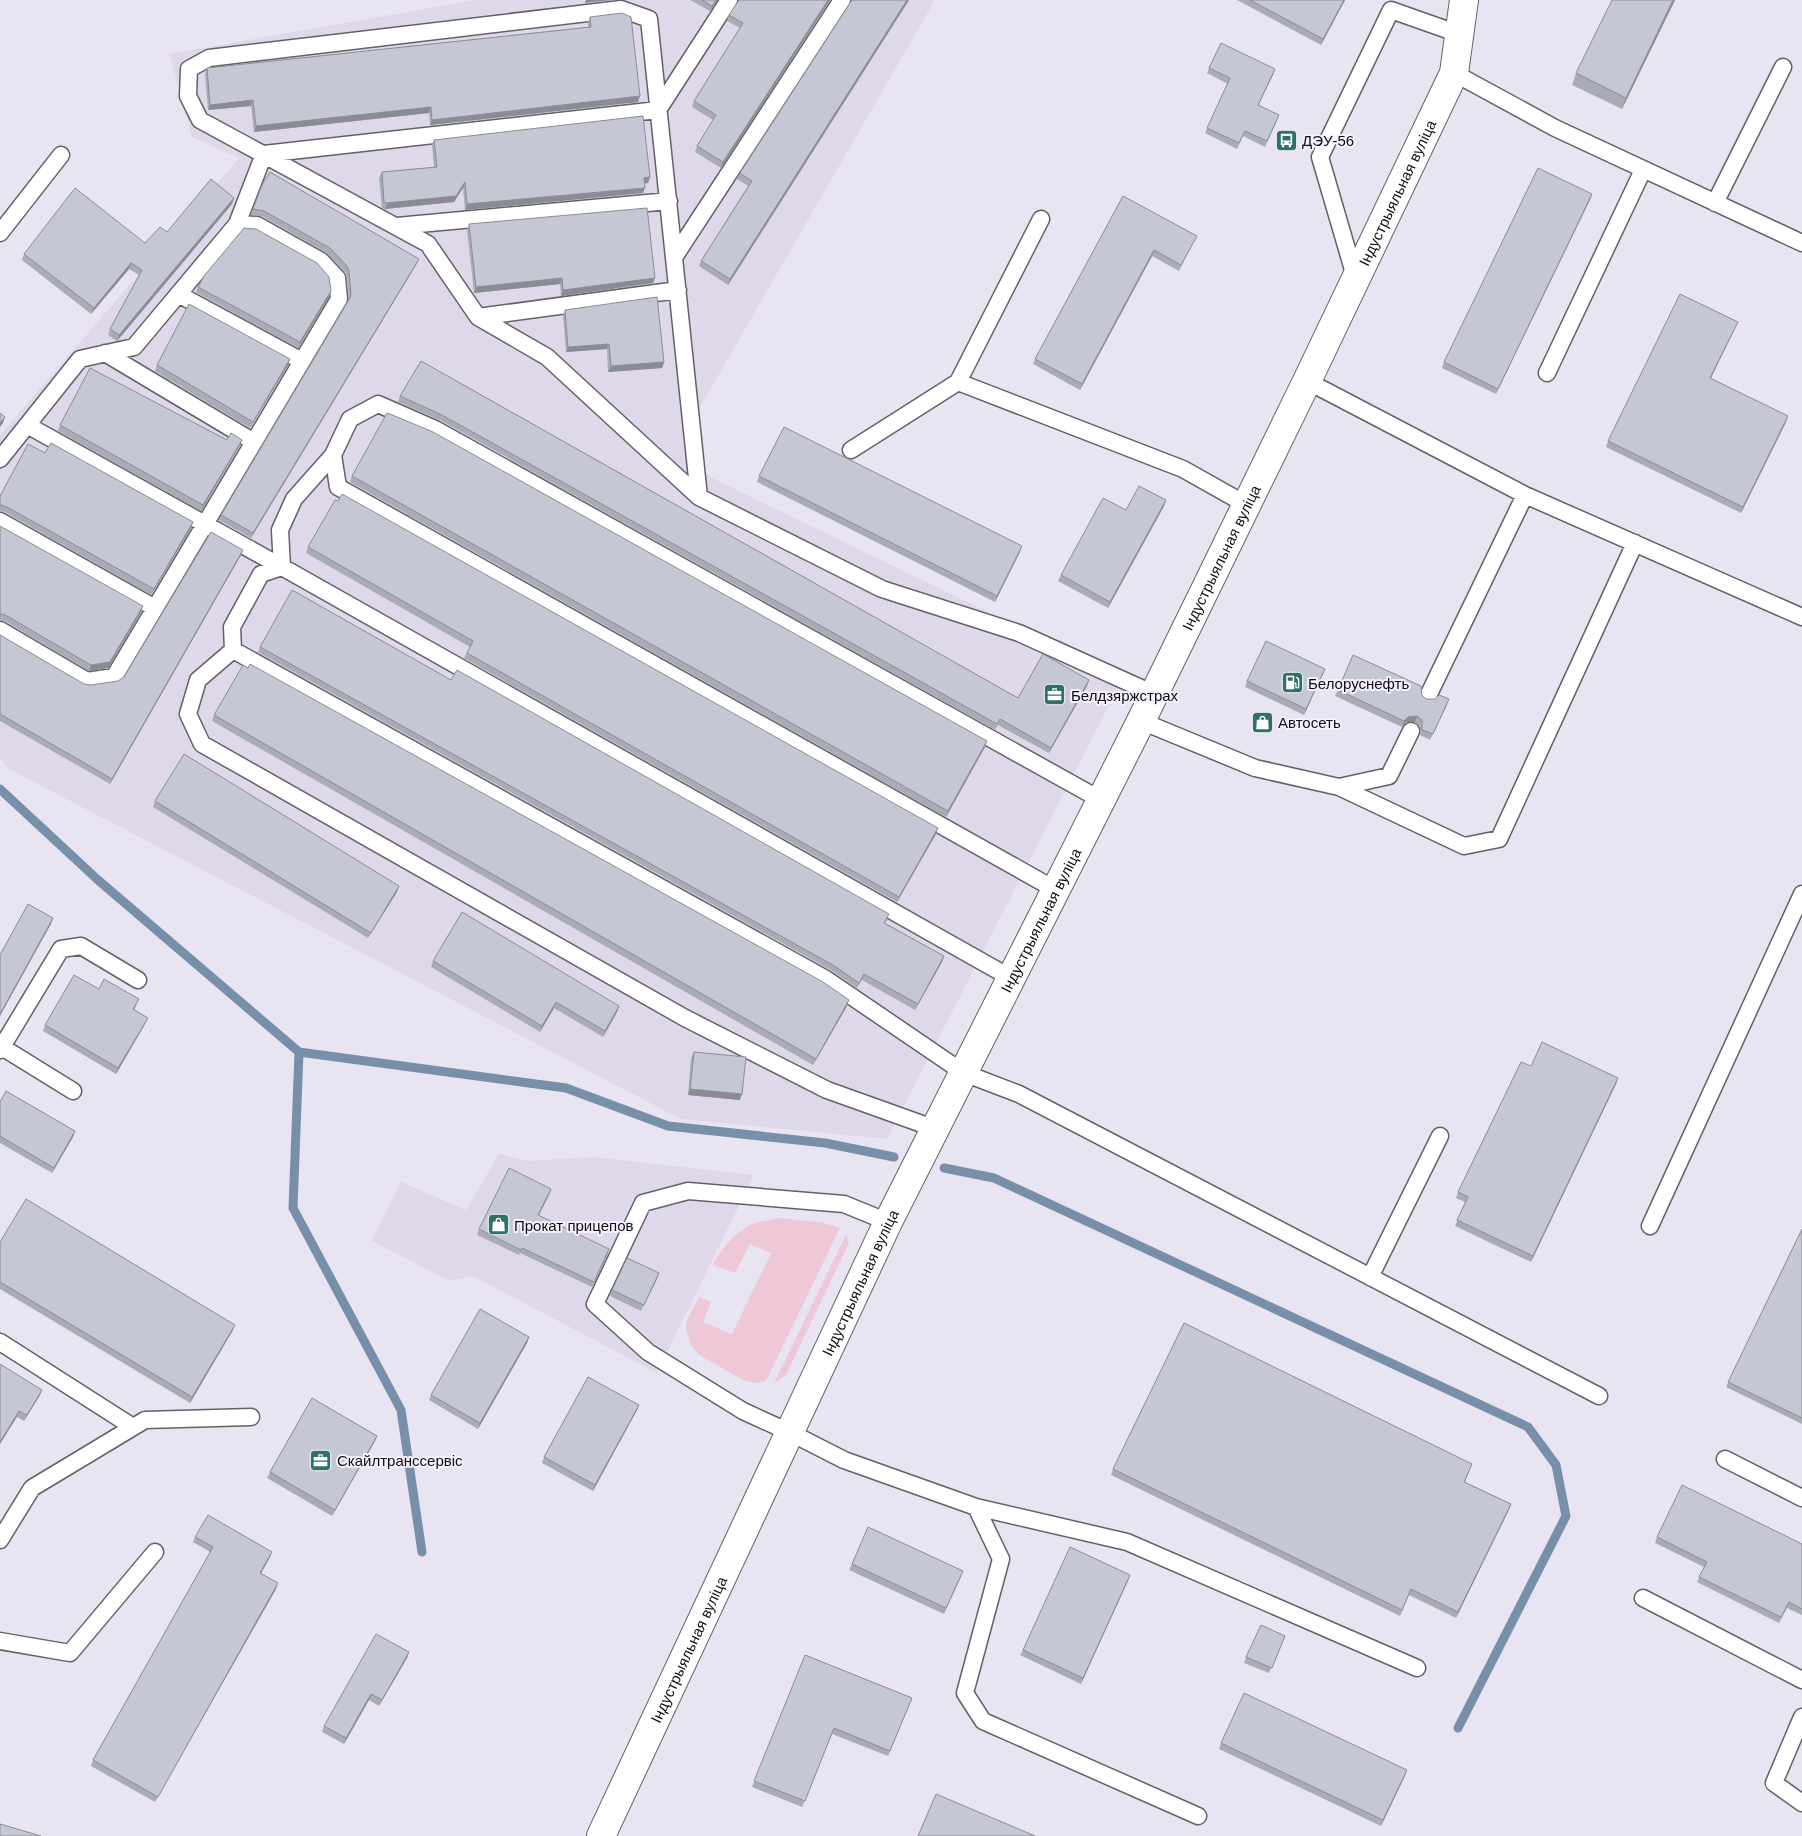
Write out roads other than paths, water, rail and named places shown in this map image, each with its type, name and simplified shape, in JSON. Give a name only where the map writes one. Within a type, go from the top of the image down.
[{"type":"street","name":"Індустрыяльная вуліца","points":[[601,1836],[888,1222],[1154,694],[1356,280],[1454,73],[1463,0]]},
{"type":"lane","points":[[658,110],[729,0]]},
{"type":"lane","points":[[675,256],[842,0]]},
{"type":"lane","points":[[699,497],[649,19],[621,9],[209,58],[188,69],[188,96],[200,120],[428,244],[478,317],[547,357],[699,497],[882,590],[1019,633],[1154,694]]},
{"type":"lane","points":[[1356,280],[1320,157],[1391,10],[1459,34]]},
{"type":"lane","points":[[1716,203],[1783,67]]},
{"type":"lane","points":[[1454,73],[1555,128],[1802,244]]},
{"type":"lane","points":[[264,154],[658,110]]},
{"type":"lane","points":[[0,459],[80,359],[134,347],[237,224],[264,154]]},
{"type":"lane","points":[[0,233],[61,155]]},
{"type":"lane","points":[[1547,373],[1643,170]]},
{"type":"lane","points":[[397,226],[669,201]]},
{"type":"lane","points":[[851,450],[958,382],[1041,219]]},
{"type":"lane","points":[[0,630],[86,681],[114,677],[339,299],[337,278],[321,261],[257,225],[237,224]]},
{"type":"lane","points":[[478,317],[678,290]]},
{"type":"lane","points":[[178,294],[302,361]]},
{"type":"lane","points":[[105,353],[254,442]]},
{"type":"lane","points":[[1307,381],[1525,495],[1802,617]]},
{"type":"lane","points":[[958,382],[1182,470],[1247,505]]},
{"type":"lane","points":[[282,567],[280,530],[294,499],[333,455],[350,418],[378,404],[443,434],[1101,800]]},
{"type":"lane","points":[[27,425],[1011,978]]},
{"type":"lane","points":[[333,455],[338,487],[1056,890]]},
{"type":"lane","points":[[1428,696],[1525,495]]},
{"type":"lane","points":[[0,521],[155,608]]},
{"type":"lane","points":[[1141,720],[1255,768],[1339,788],[1464,846],[1499,839],[1635,543]]},
{"type":"lane","points":[[233,650],[232,627],[261,574],[282,567]]},
{"type":"lane","points":[[233,650],[826,980],[964,1073],[1019,1094],[1599,1396]]},
{"type":"lane","points":[[233,650],[198,680],[188,714],[202,744],[685,1018],[828,1090],[936,1128]]},
{"type":"lane","points":[[1339,788],[1389,776],[1411,731]]},
{"type":"lane","points":[[1650,1226],[1802,894]]},
{"type":"lane","points":[[73,1091],[1,1049],[61,949],[81,946],[138,980]]},
{"type":"lane","points":[[1370,1277],[1440,1136]]},
{"type":"lane","points":[[888,1222],[844,1204],[688,1191],[643,1203],[595,1304],[648,1352],[743,1410],[844,1460],[976,1507],[1127,1542],[1417,1668]]},
{"type":"lane","points":[[0,1342],[133,1427]]},
{"type":"lane","points":[[0,1540],[32,1488],[145,1420],[251,1418]]},
{"type":"lane","points":[[1725,1459],[1802,1498]]},
{"type":"lane","points":[[976,1507],[1001,1559],[965,1693],[983,1721],[1198,1816]]},
{"type":"lane","points":[[0,1641],[70,1653],[155,1552]]},
{"type":"lane","points":[[1642,1598],[1802,1680]]},
{"type":"lane","points":[[1802,1717],[1774,1783],[1802,1803]]},
{"type":"waterway","points":[[0,789],[98,880],[299,1052],[566,1088],[668,1126],[825,1143],[894,1157]]},
{"type":"waterway","points":[[299,1052],[293,1208],[401,1410],[422,1552]]},
{"type":"waterway","points":[[944,1168],[994,1178],[1528,1427],[1556,1465],[1566,1516],[1458,1728]]},
{"type":"place","name":"ДЭУ-56","points":[[1286,140]]},
{"type":"place","name":"Белоруснефть","points":[[1292,683]]},
{"type":"place","name":"Белдзяржстрах","points":[[1055,695]]},
{"type":"place","name":"Автосеть","points":[[1262,722]]},
{"type":"place","name":"Прокат прицепов","points":[[498,1225]]},
{"type":"place","name":"Скайлтранссервіс","points":[[321,1460]]}]
